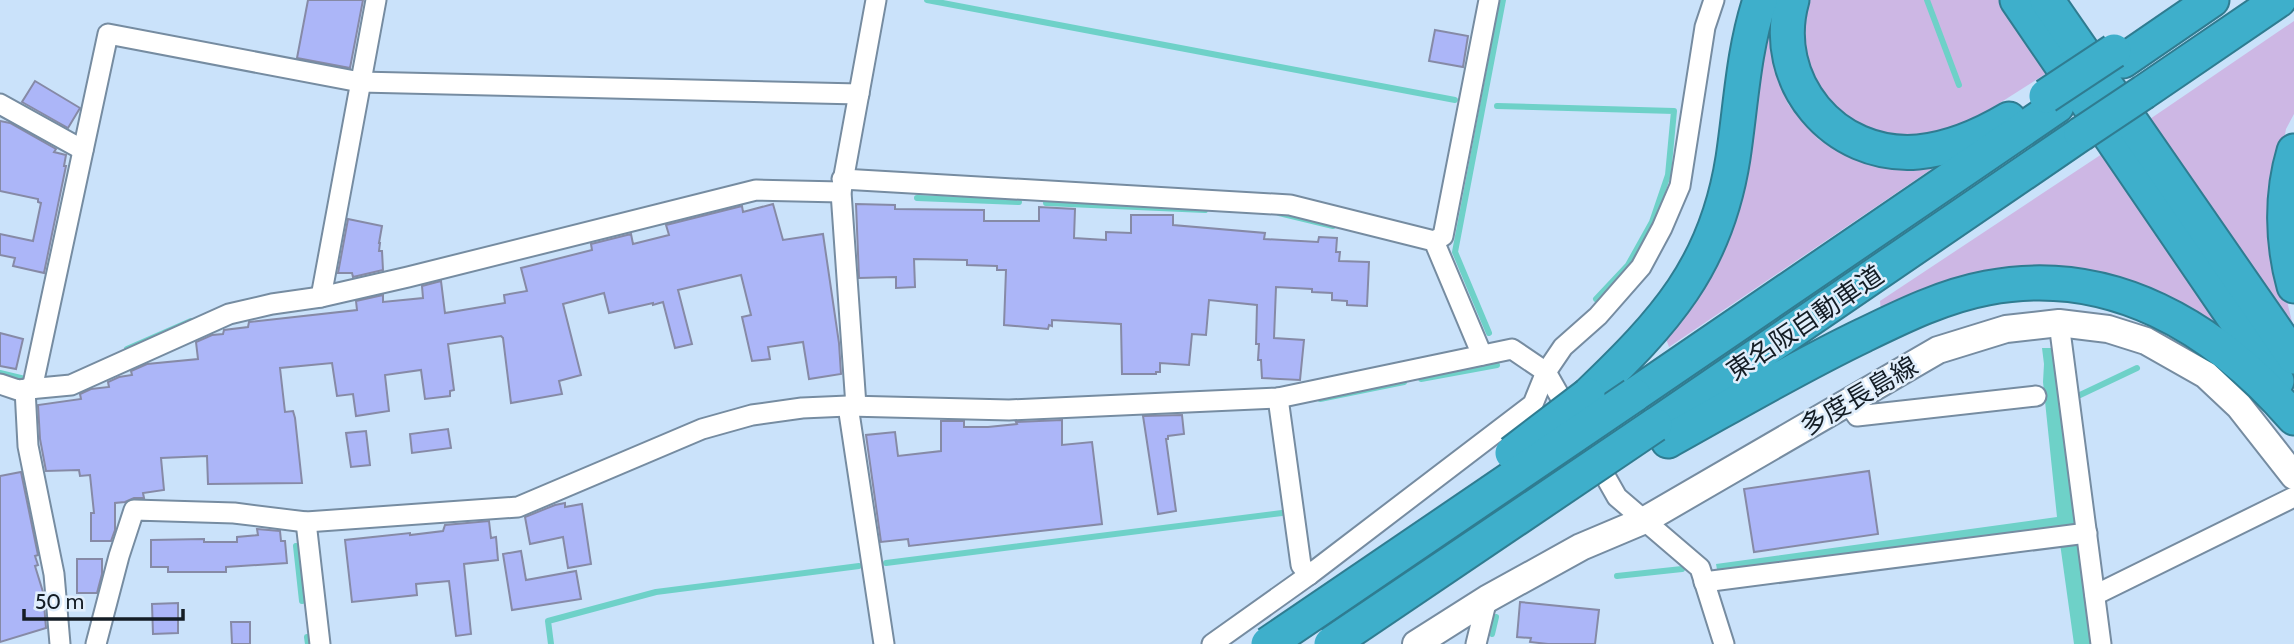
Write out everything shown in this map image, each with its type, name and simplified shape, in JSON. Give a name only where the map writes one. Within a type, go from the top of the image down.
[{"type":"highway","points":[[1263,644],[1588,395],[1628,356],[1688,286],[1707,247],[1723,204],[1750,30],[1760,0]]},
{"type":"highway","points":[[1792,0],[1786,34],[1787,51],[1793,71],[1811,104],[1822,118],[1856,141],[1895,152],[1918,152],[1971,138],[2052,101],[2119,56],[2212,0]]},
{"type":"highway","points":[[2017,0],[2294,406]]},
{"type":"highway","points":[[2047,0],[2294,357]]},
{"type":"highway","points":[[2119,56],[2192,0]]},
{"type":"highway","name":"東名阪自動車道","points":[[1329,644],[1661,433],[2081,134],[2279,0]]},
{"type":"highway","name":"東名阪自動車道","points":[[1269,644],[1634,395],[2052,101]]},
{"type":"highway","points":[[2294,151],[2286,192],[2284,229],[2289,270],[2294,286]]},
{"type":"highway","points":[[1352,644],[1594,484],[1661,433],[1902,317],[1948,299],[1987,288],[2024,283],[2061,283],[2102,290],[2141,301],[2179,319],[2243,366],[2272,392],[2294,418]]},
{"type":"main road","name":"多度長島線","points":[[1416,644],[1487,599],[1581,547],[1645,520],[1938,350],[2006,329],[2059,323],[2108,329],[2146,341],[2206,375],[2239,407],[2294,477]]},
{"type":"street","points":[[321,297],[376,0]]},
{"type":"street","points":[[877,0],[841,186],[852,406],[884,644]]},
{"type":"street","points":[[0,384],[29,389],[71,385],[229,314],[321,297],[756,190],[841,186],[1290,205],[1434,242],[1443,236],[1489,0]]},
{"type":"street","points":[[1212,644],[1309,575],[1533,404],[1546,372],[1563,346],[1598,316],[1641,267],[1680,186],[1706,27],[1714,0]]},
{"type":"street","points":[[60,644],[54,573],[28,446],[29,389],[108,34],[360,82],[859,94]]},
{"type":"street","points":[[0,104],[83,150]]},
{"type":"street","points":[[1434,242],[1482,355]]},
{"type":"street","points":[[2059,323],[2084,534],[2101,644]]},
{"type":"street","points":[[96,644],[118,556],[134,510],[234,513],[306,522],[518,507],[702,429],[752,415],[802,408],[852,406],[1009,410],[1278,398],[1512,349],[1546,372],[1616,497],[1700,568],[1724,644]]},
{"type":"street","points":[[1848,402],[1857,416],[2036,396]]},
{"type":"street","points":[[1278,398],[1301,565],[1309,575]]},
{"type":"street","points":[[2095,595],[2294,497]]},
{"type":"street","points":[[306,522],[320,644]]},
{"type":"street","points":[[1704,582],[2084,534]]},
{"type":"street","points":[[1291,588],[1329,644]]},
{"type":"street","points":[[1476,644],[1487,599]]},
{"type":"shaded area","points":[[1804,0],[2002,0],[2050,71],[1984,113],[1943,132],[1915,139],[1873,135],[1822,103],[1800,51]]},
{"type":"shaded area","points":[[2294,21],[2294,114],[2286,129],[2275,189],[2276,256],[2294,330],[2147,121]]},
{"type":"shaded area","points":[[1761,34],[1774,38],[1777,72],[1788,104],[1818,139],[1846,156],[1881,164],[1942,162],[1669,347],[1665,336]]},
{"type":"shaded area","points":[[2108,150],[2233,335],[2111,280],[1881,311],[1880,301]]},
{"type":"shaded area","points":[[2042,348],[2053,348],[2092,644],[2074,644],[2058,529],[1718,575],[1716,564],[2057,517]]},
{"type":"building","points":[[308,0],[363,0],[350,68],[297,58]]},
{"type":"building","points":[[1435,30],[1468,36],[1463,67],[1429,61]]},
{"type":"building","points":[[35,81],[80,108],[68,128],[22,102]]},
{"type":"building","points":[[0,121],[10,123],[56,149],[54,152],[66,155],[44,273],[13,266],[15,258],[0,255],[0,234],[33,241],[41,203],[38,199],[0,191]]},
{"type":"building","points":[[773,204],[783,240],[823,234],[841,374],[809,379],[803,342],[768,347],[770,359],[752,361],[742,317],[751,315],[741,275],[678,290],[692,344],[675,348],[663,302],[609,313],[604,293],[563,304],[581,375],[559,381],[562,394],[511,403],[501,336],[448,344],[454,390],[450,391],[450,396],[425,399],[421,370],[385,375],[389,411],[356,416],[353,394],[337,396],[332,363],[280,368],[285,412],[293,411],[295,418],[302,483],[208,484],[207,456],[161,458],[164,490],[143,493],[144,498],[115,503],[115,530],[111,541],[91,541],[91,513],[94,513],[90,475],[80,476],[79,470],[46,471],[40,439],[38,405],[81,399],[80,394],[91,389],[109,387],[108,382],[132,375],[131,371],[147,364],[198,359],[196,342],[212,335],[223,334],[224,330],[248,327],[249,322],[357,310],[356,301],[383,295],[383,302],[423,298],[422,286],[441,281],[445,313],[505,303],[504,295],[527,291],[521,268],[592,250],[591,244],[631,234],[633,244],[669,235],[666,225],[742,206],[743,212]]},
{"type":"building","points":[[856,204],[895,205],[895,209],[984,210],[984,221],[1039,221],[1039,207],[1075,209],[1074,238],[1106,240],[1106,232],[1131,233],[1131,215],[1173,215],[1173,225],[1265,233],[1264,239],[1318,242],[1319,237],[1337,238],[1336,252],[1340,252],[1339,261],[1369,262],[1367,306],[1347,305],[1347,301],[1332,300],[1332,293],[1276,287],[1274,338],[1304,340],[1300,380],[1262,378],[1261,360],[1258,360],[1259,344],[1256,344],[1257,305],[1209,300],[1206,335],[1192,334],[1189,365],[1160,363],[1160,372],[1156,374],[1122,374],[1121,324],[1052,320],[1052,326],[1049,325],[1048,329],[1004,325],[1006,270],[997,270],[997,266],[967,265],[967,260],[914,259],[915,287],[896,288],[896,277],[859,278]]},
{"type":"building","points":[[348,219],[382,226],[379,251],[382,251],[383,270],[353,277],[352,273],[338,273]]},
{"type":"building","points":[[0,333],[23,339],[16,369],[0,366]]},
{"type":"building","points":[[1182,415],[1184,434],[1168,436],[1166,439],[1176,511],[1158,514],[1143,416]]},
{"type":"building","points":[[1062,420],[1062,445],[1092,442],[1102,524],[909,546],[908,539],[881,542],[866,435],[895,432],[898,456],[941,451],[941,421],[964,421],[964,427],[988,427],[1017,424],[1016,422]]},
{"type":"building","points":[[448,429],[451,448],[412,453],[410,434]]},
{"type":"building","points":[[366,431],[370,465],[351,467],[346,433]]},
{"type":"building","points":[[1869,471],[1878,534],[1754,552],[1744,489]]},
{"type":"building","points":[[21,472],[38,555],[35,556],[38,565],[35,566],[43,592],[46,628],[0,642],[0,476]]},
{"type":"building","points":[[565,503],[565,507],[582,504],[591,564],[568,568],[563,537],[530,544],[525,517]]},
{"type":"building","points":[[489,521],[491,538],[496,537],[498,560],[464,564],[471,634],[456,636],[449,581],[416,584],[417,595],[352,602],[345,540],[443,531],[445,525]]},
{"type":"building","points":[[257,529],[280,531],[281,541],[285,541],[287,563],[226,567],[226,572],[168,572],[168,567],[151,567],[151,540],[204,539],[204,542],[237,542],[237,537],[258,535]]},
{"type":"building","points":[[521,551],[526,580],[576,571],[581,599],[512,610],[503,554]]},
{"type":"building","points":[[77,559],[102,559],[102,574],[97,593],[77,593]]},
{"type":"building","points":[[1520,602],[1599,610],[1595,644],[1548,644],[1530,642],[1531,638],[1517,637]]},
{"type":"building","points":[[178,603],[178,633],[153,634],[152,604]]},
{"type":"building","points":[[231,622],[250,622],[250,644],[232,644]]},
{"type":"waterway","points":[[927,0],[1455,100]]},
{"type":"waterway","points":[[1489,333],[1455,252],[1503,0]]},
{"type":"waterway","points":[[1927,0],[1959,85]]},
{"type":"waterway","points":[[1497,106],[1674,111],[1668,175],[1652,222],[1628,265],[1596,299]]},
{"type":"waterway","points":[[917,198],[1019,202]]},
{"type":"waterway","points":[[1046,203],[1205,210]]},
{"type":"waterway","points":[[1279,213],[1333,226]]},
{"type":"waterway","points":[[127,349],[191,321]]},
{"type":"waterway","points":[[1421,379],[1497,365]]},
{"type":"waterway","points":[[2080,395],[2137,368]]},
{"type":"waterway","points":[[0,373],[25,379]]},
{"type":"waterway","points":[[1320,399],[1404,382]]},
{"type":"waterway","points":[[886,563],[1282,513]]},
{"type":"waterway","points":[[296,546],[302,601]]},
{"type":"waterway","points":[[551,644],[548,621],[656,592],[859,566]]},
{"type":"waterway","points":[[1617,576],[1682,569]]},
{"type":"waterway","points":[[1492,634],[1496,617]]},
{"type":"waterway","points":[[307,637],[308,644]]}]
